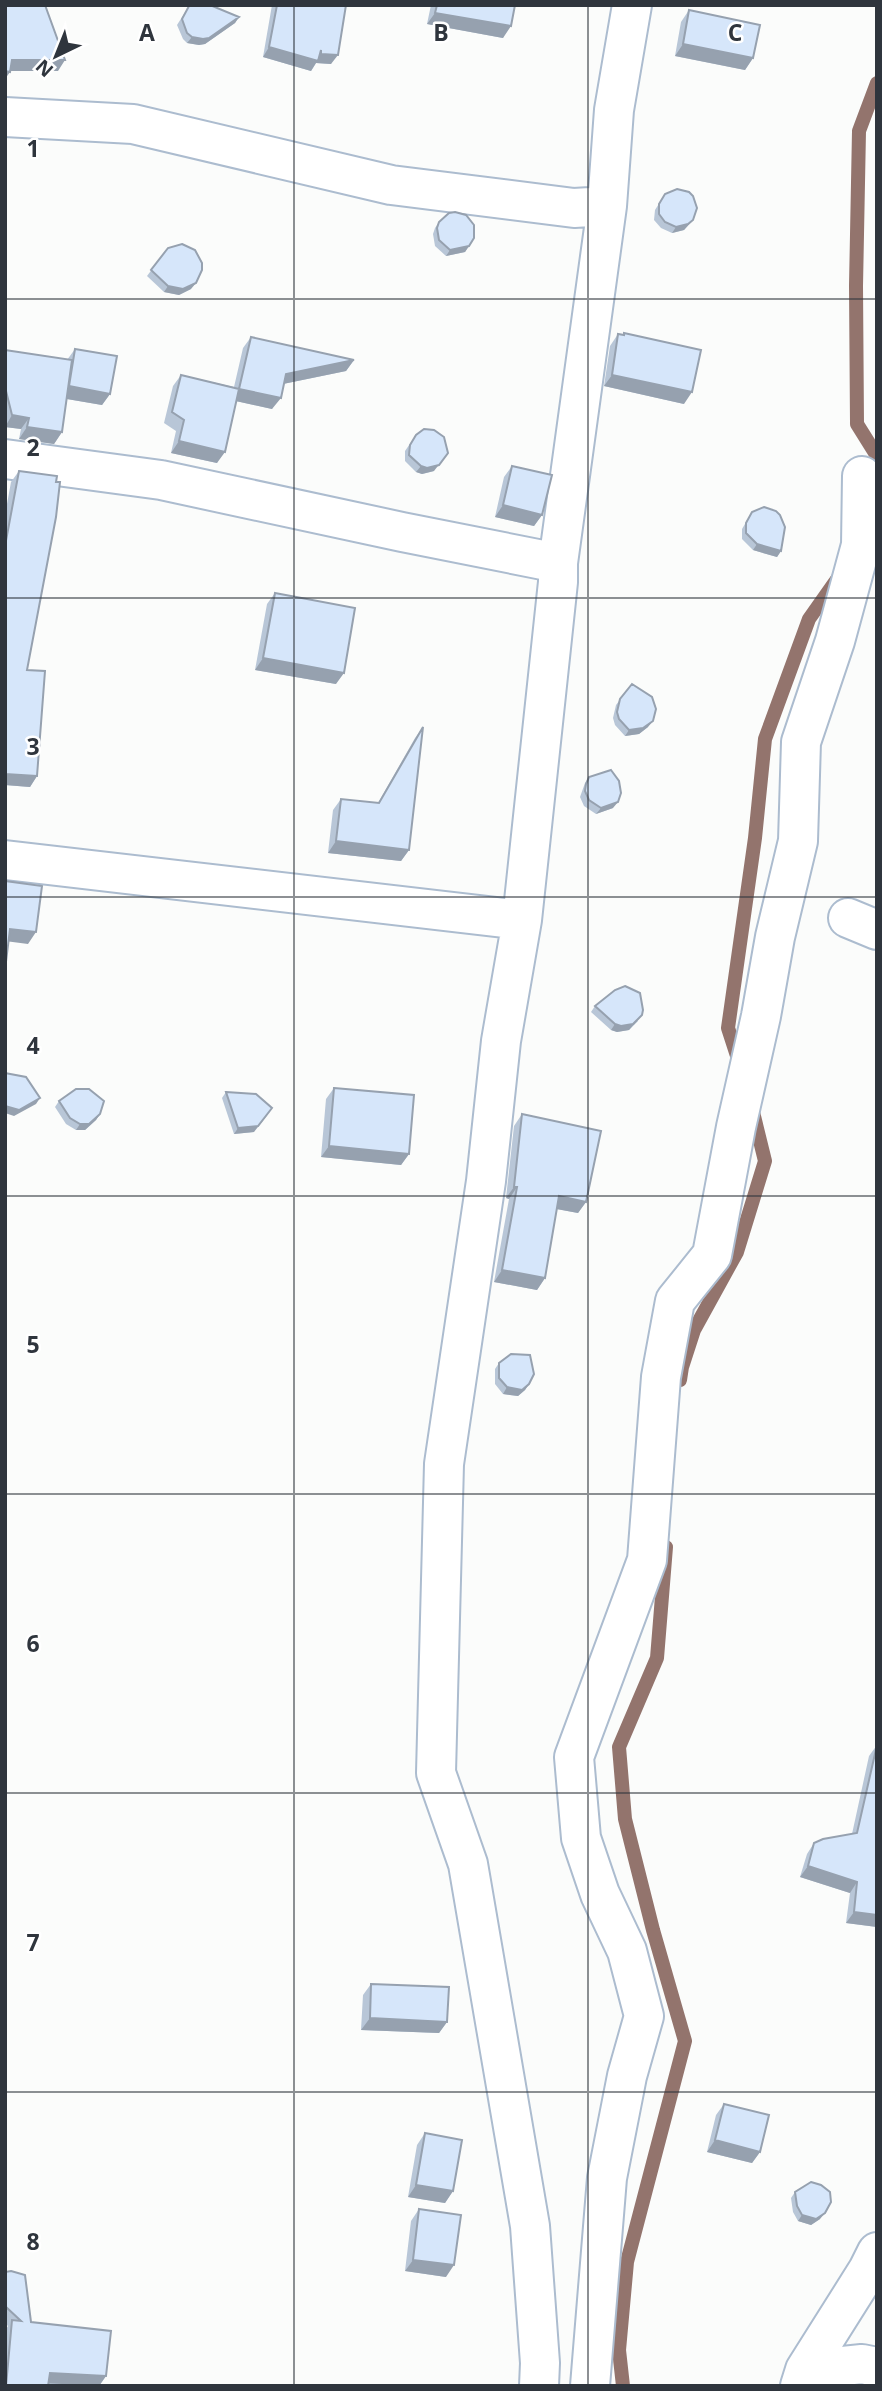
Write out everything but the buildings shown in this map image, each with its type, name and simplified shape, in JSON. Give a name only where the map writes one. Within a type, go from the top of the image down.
[{"type":"street","points":[[539,2386],[540,2363],[530,2226],[468,1864],[436,1773],[444,1464],[486,1181],[501,1041],[522,920],[558,563],[607,206],[614,110],[632,5]]},
{"type":"street","points":[[5,117],[133,124],[391,185],[573,208],[607,206]]},
{"type":"street","points":[[5,459],[161,480],[558,563]]},
{"type":"street","points":[[590,2386],[607,2178],[627,2076],[644,2015],[627,1951],[600,1894],[581,1838],[574,1757],[647,1560],[661,1377],[675,1301],[712,1255],[775,937],[798,841],[801,742],[835,641],[861,545],[862,476]]},
{"type":"street","points":[[5,860],[522,920]]},
{"type":"street","points":[[802,2378],[877,2252]]},
{"type":"street","points":[[802,2378],[862,2364],[877,2367]]},
{"type":"waterway","points":[[877,83],[859,131],[856,286],[857,424],[877,456]]},
{"type":"waterway","points":[[740,1065],[728,1028],[755,838],[765,739],[809,619],[840,575]]},
{"type":"waterway","points":[[680,1380],[694,1330],[737,1252],[765,1161],[752,1108]]},
{"type":"waterway","points":[[623,2386],[619,2350],[627,2262],[685,2041],[625,1819],[619,1747],[657,1658],[666,1547]]}]
